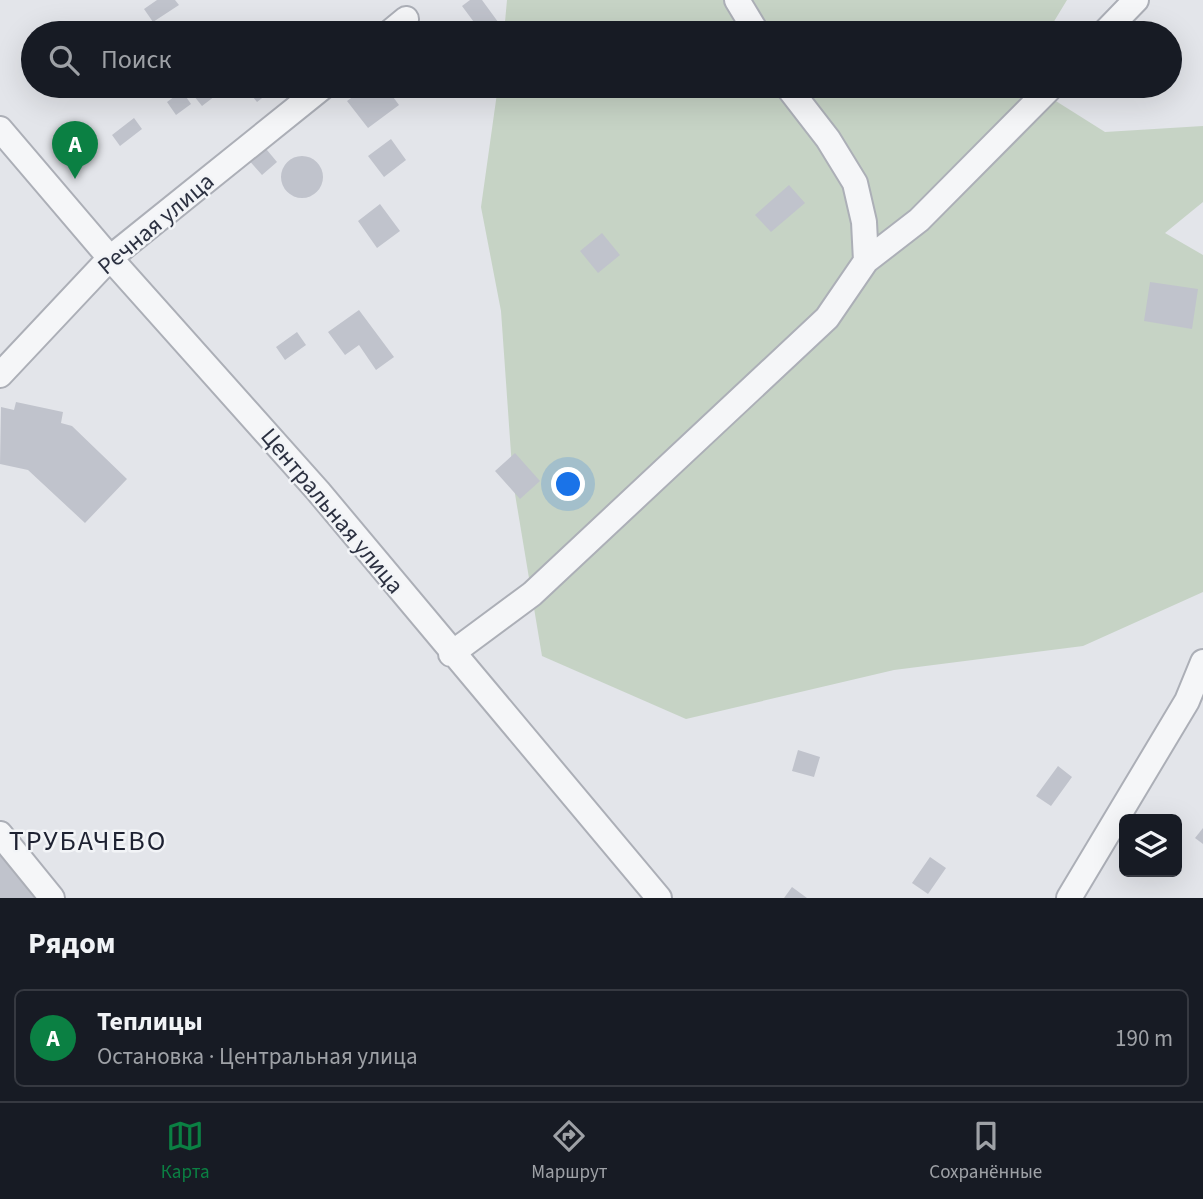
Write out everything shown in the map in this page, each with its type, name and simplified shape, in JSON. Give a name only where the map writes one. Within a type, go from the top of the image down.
[{"type":"street","points":[[737,0],[750,21]]},
{"type":"street","points":[[1116,21],[1136,0]]},
{"type":"street","name":"Речная улица","points":[[0,375],[110,258],[309,98]]},
{"type":"street","points":[[797,98],[828,139],[855,183],[861,203],[866,261]]},
{"type":"street","points":[[452,654],[532,594],[827,318],[866,261],[919,220],[1040,98]]},
{"type":"street","name":"Центральная улица","points":[[0,129],[110,258],[318,491],[659,898]]},
{"type":"street","points":[[1069,898],[1187,701],[1203,662]]},
{"type":"street","points":[[0,834],[52,898]]},
{"type":"green space","points":[[507,0],[1067,0],[1054,21],[505,21]]},
{"type":"green space","points":[[496,98],[1051,98],[1105,132],[1203,126],[1203,202],[1165,233],[1203,255],[1203,592],[1083,646],[894,670],[686,719],[542,656],[513,482],[501,311],[481,207]]},
{"type":"building","points":[[157,0],[175,0],[179,5],[155,21],[144,9]]},
{"type":"building","points":[[470,0],[482,0],[497,21],[473,21],[462,6]]},
{"type":"building","points":[[172,98],[187,98],[191,104],[176,115],[167,102]]},
{"type":"building","points":[[196,98],[212,98],[202,106]]},
{"type":"building","points":[[351,98],[394,98],[399,105],[368,128],[347,101]]},
{"type":"building","points":[[134,118],[142,129],[120,146],[112,135]]},
{"type":"building","points":[[391,139],[406,160],[384,177],[368,156]]},
{"type":"building","points":[[262,144],[277,162],[262,175],[247,158]]},
{"type":"building","points":[[302,156],[317,162],[323,177],[317,192],[302,198],[287,192],[281,177],[287,162]]},
{"type":"building","points":[[789,185],[805,203],[771,232],[755,215]]},
{"type":"building","points":[[380,204],[400,231],[377,248],[358,221]]},
{"type":"building","points":[[602,233],[620,255],[598,273],[580,251]]},
{"type":"building","points":[[1150,282],[1198,289],[1192,329],[1144,321]]},
{"type":"building","points":[[359,310],[394,357],[376,370],[359,345],[345,355],[328,332]]},
{"type":"building","points":[[297,332],[306,345],[285,360],[276,347]]},
{"type":"building","points":[[16,402],[63,412],[61,423],[72,426],[127,479],[85,523],[28,470],[0,464],[1,407],[14,410]]},
{"type":"building","points":[[515,453],[540,481],[520,499],[495,471]]},
{"type":"building","points":[[798,750],[820,757],[814,777],[792,771]]},
{"type":"building","points":[[1058,766],[1072,777],[1051,806],[1036,796]]},
{"type":"building","points":[[1203,828],[1203,844],[1195,838]]},
{"type":"building","points":[[0,843],[45,898],[0,898]]},
{"type":"building","points":[[930,857],[946,868],[928,894],[912,883]]},
{"type":"building","points":[[792,887],[807,898],[784,898]]},
{"type":"place","name":"Теплицы","points":[[75,179]]},
{"type":"district","name":"ТРУБАЧЕВО","points":[[88,841]]}]
